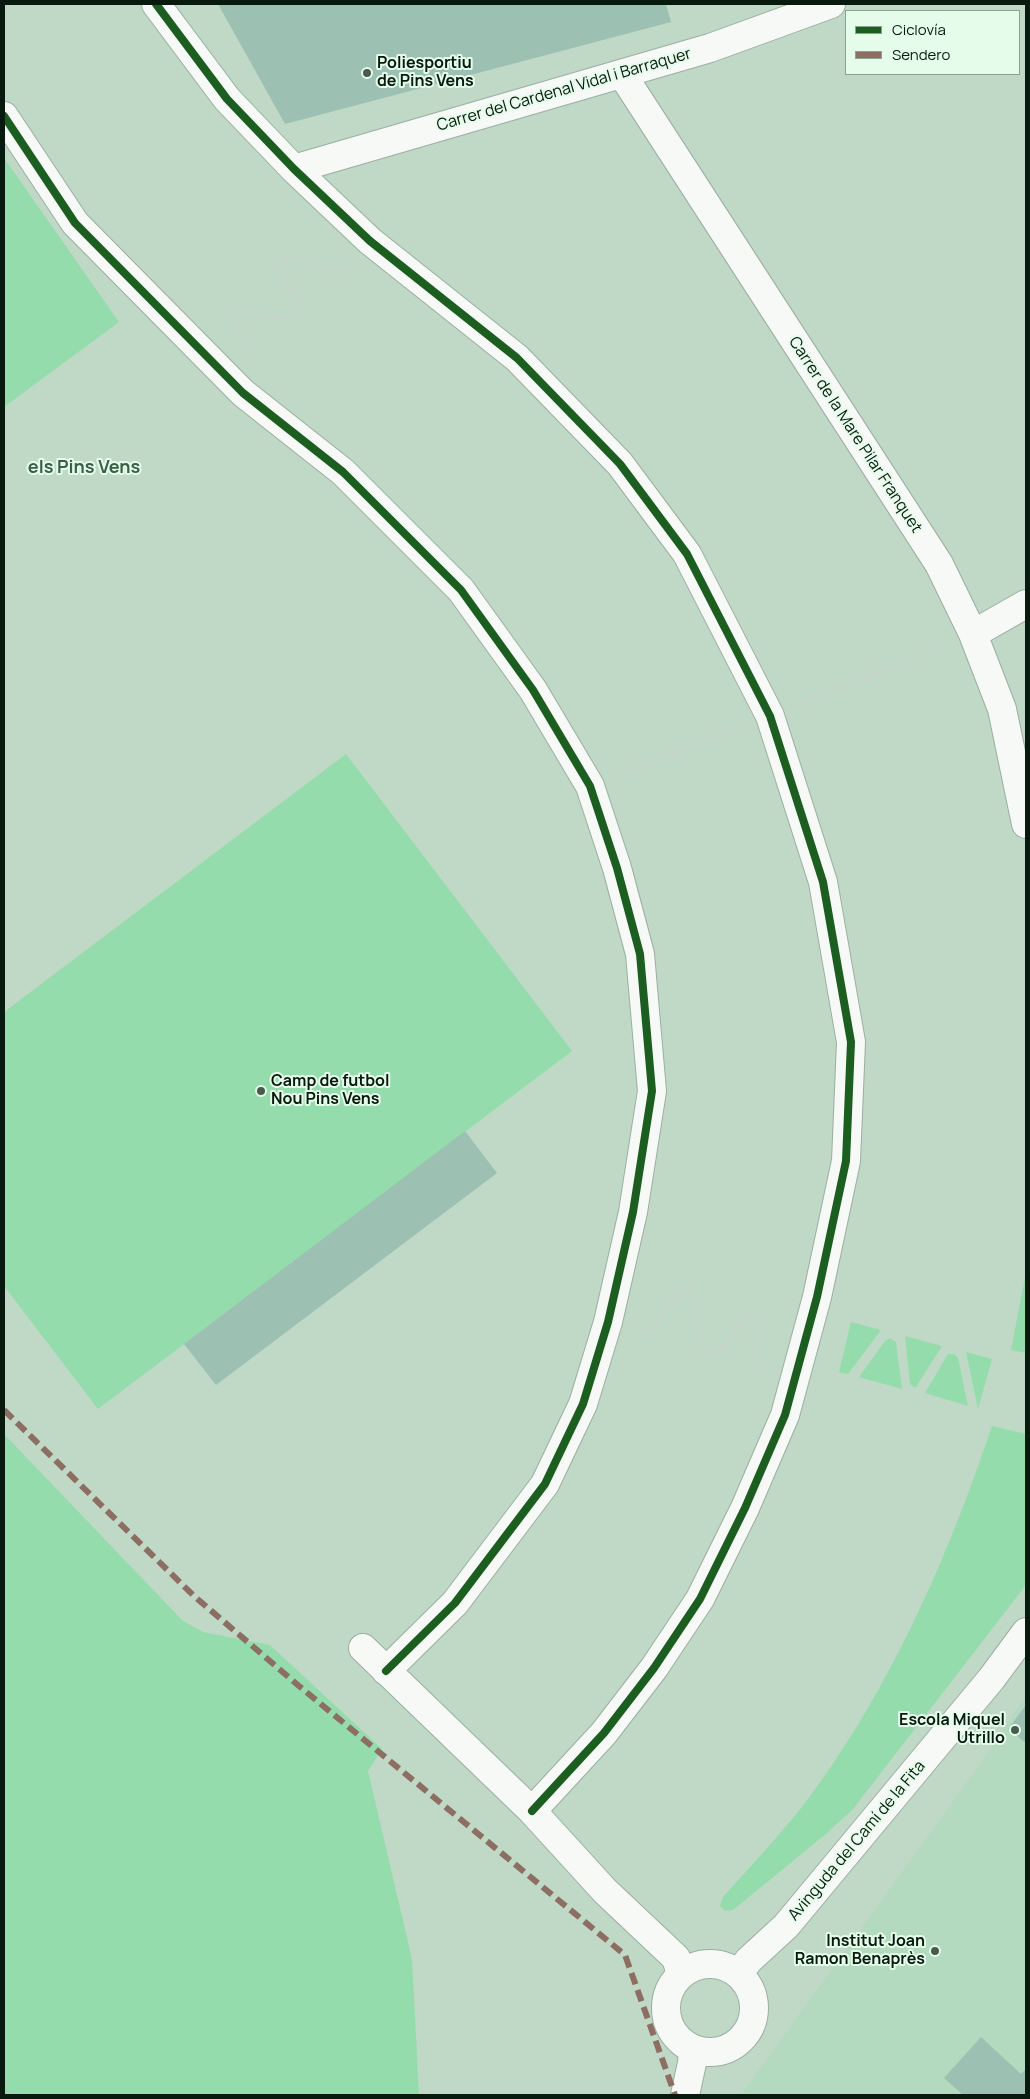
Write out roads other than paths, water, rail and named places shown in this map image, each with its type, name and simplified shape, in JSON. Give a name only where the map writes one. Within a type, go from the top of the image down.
[{"type":"street","points":[[156,4],[227,99],[294,169],[370,241],[517,358],[620,464],[688,554],[770,716],[823,882],[851,1042],[846,1161],[817,1297],[785,1415],[745,1508],[700,1598],[654,1668],[604,1733],[532,1811]]},
{"type":"street","name":"Carrer del Cardenal Vidal i Barraquer","points":[[294,169],[710,48],[831,4]]},
{"type":"street","name":"Carrer de la Mare Pilar Franquet","points":[[622,74],[939,564],[973,634],[1002,709],[1026,824]]},
{"type":"street","points":[[4,116],[76,223],[242,393],[343,472],[461,590],[534,690],[590,786],[617,868],[640,954],[652,1091],[633,1212],[607,1326],[584,1404],[545,1484],[455,1602],[386,1672]]},
{"type":"street","points":[[973,634],[1026,604]]},
{"type":"street","name":"Avinguda del Camí de la Fita","points":[[738,1974],[749,1960],[786,1926],[992,1678],[1026,1632]]},
{"type":"street","points":[[363,1648],[532,1811],[605,1891],[676,1958],[681,1974]]},
{"type":"street","points":[[713,1964],[738,1974],[746,1983],[752,1995],[754,2008],[752,2024],[744,2036],[731,2047],[712,2053],[693,2049],[677,2038],[668,2022],[667,1998],[672,1985],[681,1974],[696,1966],[713,1964]]},
{"type":"street","points":[[685,2095],[693,2049]]},
{"type":"place","name":"Poliesportiu de Pins Vens","points":[[367,73]]},
{"type":"place","name":"Camp de futbol Nou Pins Vens","points":[[261,1091]]},
{"type":"place","name":"Escola Miquel Utrillo","points":[[1015,1730]]},
{"type":"place","name":"Institut Joan Ramon Benaprès","points":[[935,1951]]},
{"type":"district","name":"els Pins Vens","points":[[84,468]]}]
